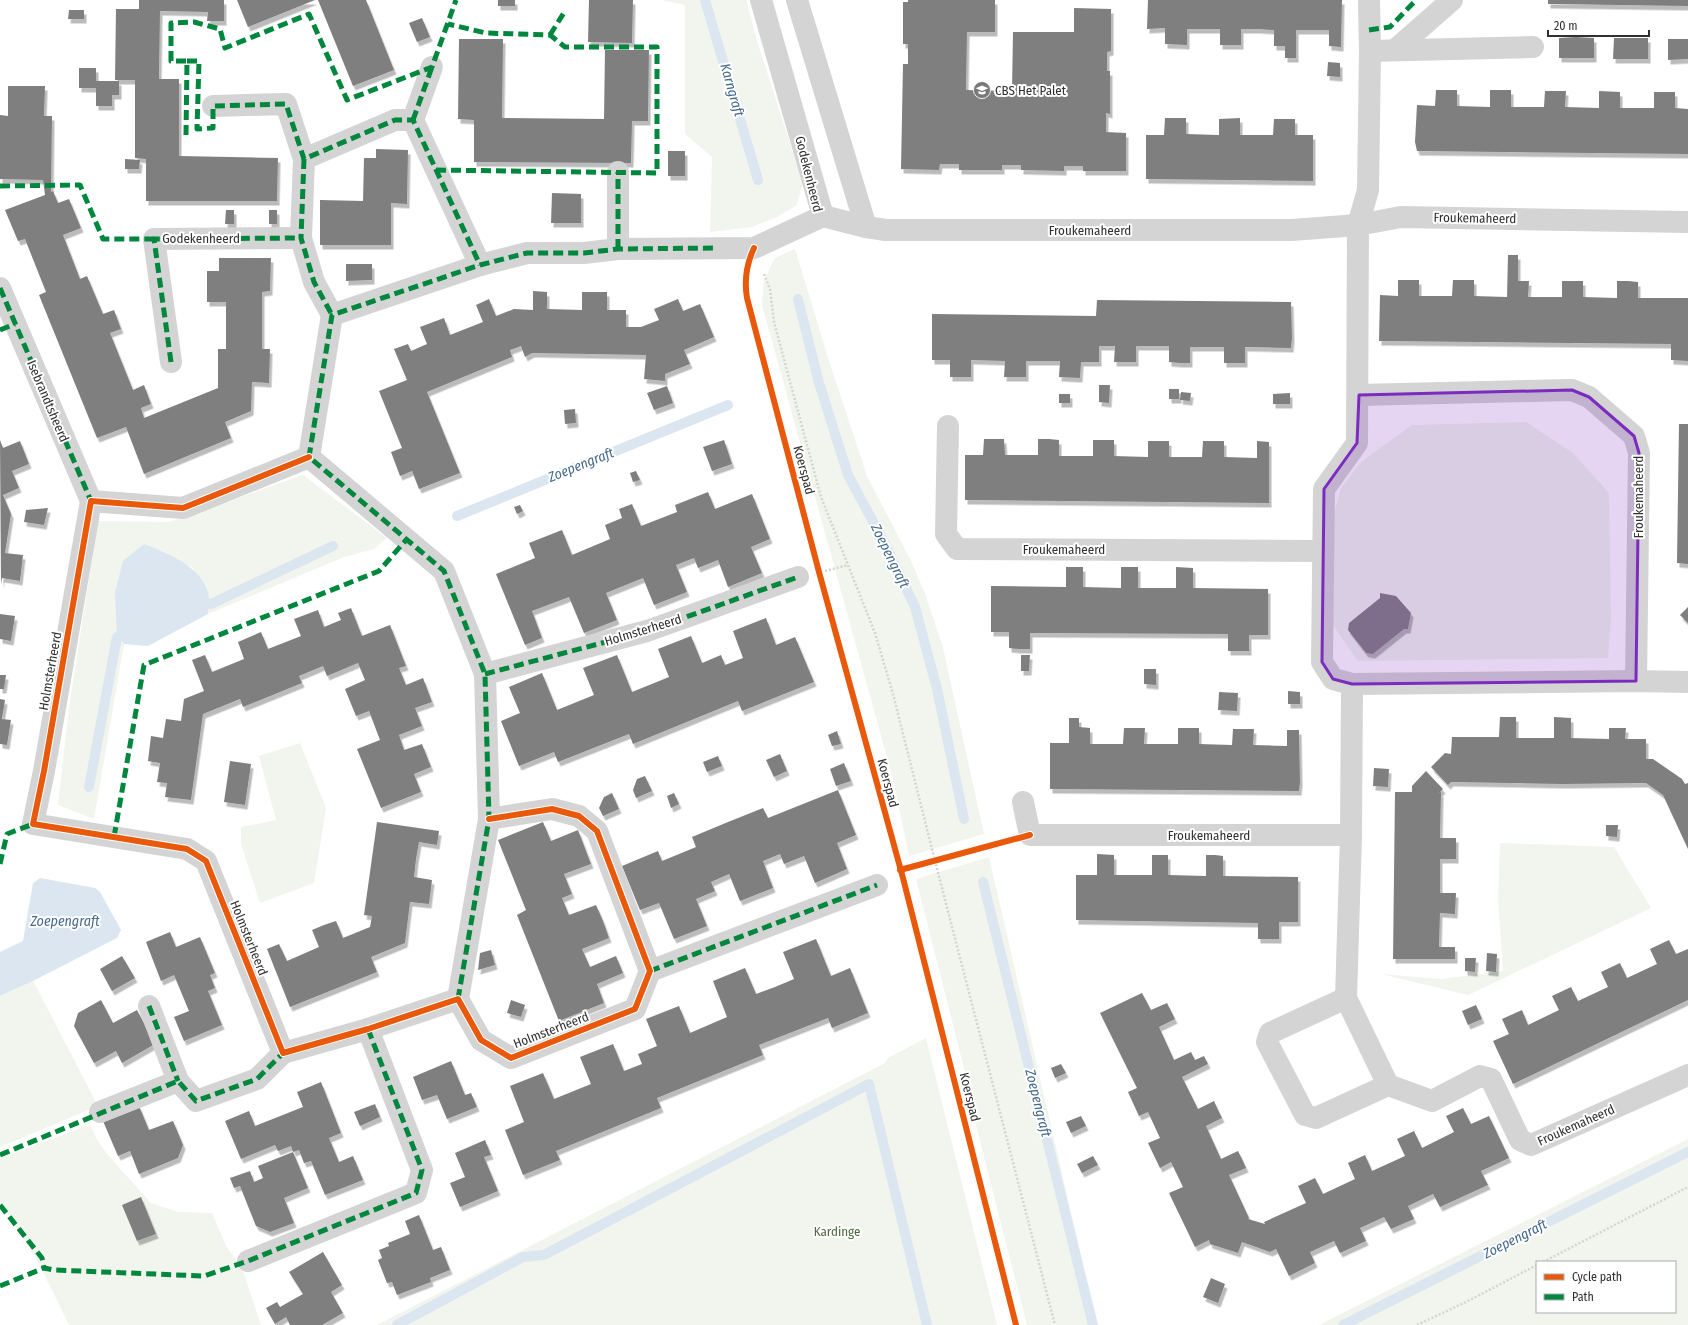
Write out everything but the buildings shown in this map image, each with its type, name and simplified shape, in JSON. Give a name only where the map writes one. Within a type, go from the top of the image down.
[{"type":"street","name":"Godekenheerd","points":[[332,315],[480,265],[527,253],[584,253],[618,249],[754,248],[823,216],[761,0]]},
{"type":"street","points":[[797,0],[866,227]]},
{"type":"street","points":[[1369,0],[1370,51],[1368,190],[1358,225],[1359,395],[1357,443],[1324,489],[1322,551],[1322,662],[1333,679],[1352,684],[1636,681],[1688,682]]},
{"type":"street","points":[[1395,50],[1452,0]]},
{"type":"street","points":[[1370,51],[1533,47]]},
{"type":"street","points":[[432,67],[414,120],[480,265]]},
{"type":"street","points":[[214,106],[286,104],[304,159],[301,238],[314,282],[332,315],[309,457]]},
{"type":"street","points":[[304,159],[395,120],[414,120]]},
{"type":"street","points":[[618,172],[618,249]]},
{"type":"street","name":"Froukemaheerd","points":[[823,216],[866,227],[886,230],[1292,230],[1358,225],[1401,217],[1688,222]]},
{"type":"street","name":"Godekenheerd","points":[[171,362],[154,239],[301,238]]},
{"type":"street","name":"Isebrandtsheerd","points":[[2,297],[91,501]]},
{"type":"street","name":"Froukemaheerd","points":[[1359,395],[1572,390],[1589,397],[1634,436],[1639,453],[1636,681]]},
{"type":"street","name":"Froukemaheerd","points":[[948,426],[946,534],[957,548],[1322,551]]},
{"type":"street","points":[[91,501],[183,508],[309,457]]},
{"type":"street","points":[[149,1006],[178,1081],[196,1101],[257,1078],[283,1053],[368,1029],[458,999],[489,819],[485,674],[444,571],[309,457]]},
{"type":"street","name":"Holmsterheerd","points":[[91,501],[44,771],[33,824],[187,849],[206,861],[283,1053]]},
{"type":"street","name":"Holmsterheerd","points":[[485,674],[646,631],[798,577]]},
{"type":"street","points":[[1346,998],[1270,1033],[1267,1042],[1305,1115],[1316,1118],[1388,1085],[1346,998],[1351,835],[1352,684]]},
{"type":"street","name":"Froukemaheerd","points":[[1023,802],[1030,835],[1351,835]]},
{"type":"street","points":[[489,819],[552,809],[579,816],[597,832],[650,971],[877,885]]},
{"type":"street","name":"Holmsterheerd","points":[[458,999],[481,1040],[511,1058],[635,1009],[650,971]]},
{"type":"street","points":[[248,1261],[416,1193],[422,1170],[368,1029]]},
{"type":"street","name":"Froukemaheerd","points":[[1388,1085],[1432,1101],[1480,1076],[1491,1079],[1520,1140],[1532,1145],[1688,1075]]},
{"type":"street","points":[[100,1112],[178,1081]]},
{"type":"path","points":[[754,248],[770,289],[774,322],[821,497],[875,633],[893,694],[1055,1325]]},
{"type":"path","points":[[822,580],[820,572],[848,565]]},
{"type":"path","points":[[928,863],[942,859]]},
{"type":"path","points":[[1545,1261],[1688,1187]]},
{"type":"path","points":[[1417,1325],[1536,1266]]},
{"type":"highlighted area","points":[[1572,390],[1589,397],[1634,436],[1639,453],[1636,681],[1352,684],[1333,679],[1322,662],[1324,489],[1357,443],[1359,395]]},
{"type":"green space","points":[[661,0],[746,0],[758,44],[803,184],[796,206],[777,217],[752,227],[710,232],[712,157],[685,134],[685,5]]},
{"type":"green space","points":[[795,249],[829,361],[867,476],[910,559],[924,591],[943,648],[984,834],[909,856],[893,779],[762,305],[764,280],[775,258]]},
{"type":"green space","points":[[1526,422],[1573,453],[1609,493],[1611,619],[1608,658],[1358,661],[1333,625],[1333,518],[1341,488],[1361,462],[1412,425]]},
{"type":"green space","points":[[303,475],[387,538],[374,549],[344,557],[208,614],[211,604],[193,568],[164,552],[143,544],[117,637],[124,644],[94,819],[58,805],[69,708],[98,521],[169,522]]},
{"type":"green space","points":[[300,743],[326,808],[314,883],[260,903],[241,844],[241,827],[276,820],[259,756]]},
{"type":"green space","points":[[1500,843],[1614,847],[1651,908],[1468,995],[1381,974],[1442,979],[1503,971],[1498,901]]},
{"type":"green space","points":[[989,857],[1097,1325],[1027,1325],[974,1118],[969,1088],[916,879]]},
{"type":"green space","points":[[33,981],[98,1106],[0,1147],[0,996]]},
{"type":"green space","name":"Kardinge","points":[[926,1038],[997,1325],[377,1325],[885,1063],[888,1058]]},
{"type":"green space","points":[[90,1125],[96,1138],[107,1154],[151,1203],[178,1212],[212,1213],[226,1246],[242,1268],[261,1325],[69,1325],[37,1260],[0,1202],[0,1158]]},
{"type":"green space","points":[[1688,1139],[1688,1325],[1319,1325]]},
{"type":"water","points":[[144,544],[168,554],[191,568],[200,577],[206,587],[209,600],[208,614],[148,646],[124,644],[117,637],[115,593],[123,561]]},
{"type":"water","name":"Zoepengraft","points":[[40,878],[95,888],[100,892],[121,930],[117,938],[33,981],[0,996],[0,952],[23,941],[33,883]]},
{"type":"waterway","name":"Karngraft","points":[[705,0],[758,180]]},
{"type":"waterway","name":"Zoepengraft","points":[[798,299],[819,383],[848,475],[884,542],[915,607],[937,689],[964,819]]},
{"type":"waterway","name":"Zoepengraft","points":[[457,516],[728,405]]},
{"type":"waterway","points":[[211,604],[333,546]]},
{"type":"waterway","name":"Zoepengraft","points":[[89,787],[117,637]]},
{"type":"waterway","name":"Zoepengraft","points":[[983,882],[1093,1325]]},
{"type":"waterway","points":[[397,1325],[523,1257],[544,1255],[869,1084],[927,1325]]},
{"type":"waterway","name":"Zoepengraft","points":[[1343,1325],[1688,1152]]},
{"type":"marked path","points":[[186,135],[187,61],[171,61],[171,23],[194,22],[220,29],[225,48],[309,14],[347,100],[432,67],[456,0]]},
{"type":"marked path","points":[[1369,30],[1390,27],[1416,0]]},
{"type":"marked path","points":[[550,35],[565,11]]},
{"type":"marked path","points":[[436,170],[657,173],[657,47],[565,47],[550,35],[486,33],[448,24]]},
{"type":"marked path","points":[[187,61],[199,61],[197,129],[213,128],[213,106],[286,104],[304,159],[395,120],[413,120],[480,265]]},
{"type":"marked path","points":[[413,120],[432,67]]},
{"type":"marked path","points":[[304,159],[301,238],[314,282],[332,315]]},
{"type":"marked path","points":[[618,172],[618,249]]},
{"type":"marked path","points":[[0,186],[80,185],[103,239],[154,239]]},
{"type":"marked path","points":[[171,362],[154,239],[301,238]]},
{"type":"marked path","points":[[458,999],[489,819],[485,674],[444,571],[309,457],[332,315],[480,265],[527,253],[584,253],[618,249],[716,248]]},
{"type":"marked path","points":[[0,288],[91,501]]},
{"type":"marked path","points":[[0,330],[15,324]]},
{"type":"marked path","points":[[114,837],[144,665],[379,571],[407,539]]},
{"type":"marked path","points":[[485,674],[647,631],[798,577]]},
{"type":"marked path","points":[[0,864],[7,834],[33,824]]},
{"type":"marked path","points":[[650,971],[877,885]]},
{"type":"marked path","points":[[149,1006],[178,1081]]},
{"type":"marked path","points":[[0,1286],[44,1268],[54,1270],[204,1276],[248,1261],[416,1193],[422,1170],[368,1029]]},
{"type":"marked path","points":[[0,1155],[178,1081],[196,1101],[257,1079],[283,1053]]},
{"type":"marked path","points":[[0,1205],[42,1258],[44,1268]]},
{"type":"cycle path","name":"Koerspad","points":[[754,248],[746,273],[747,298],[819,572],[903,878],[1016,1325]]},
{"type":"cycle path","points":[[309,457],[183,508],[91,501],[44,771],[33,824],[187,849],[206,861],[283,1053],[368,1029],[458,999],[481,1040],[511,1058],[635,1009],[650,971],[597,831],[579,816],[552,809],[489,819]]},
{"type":"cycle path","points":[[900,870],[1030,835]]},
{"type":"place","name":"CBS Het Palet","points":[[982,90]]}]
